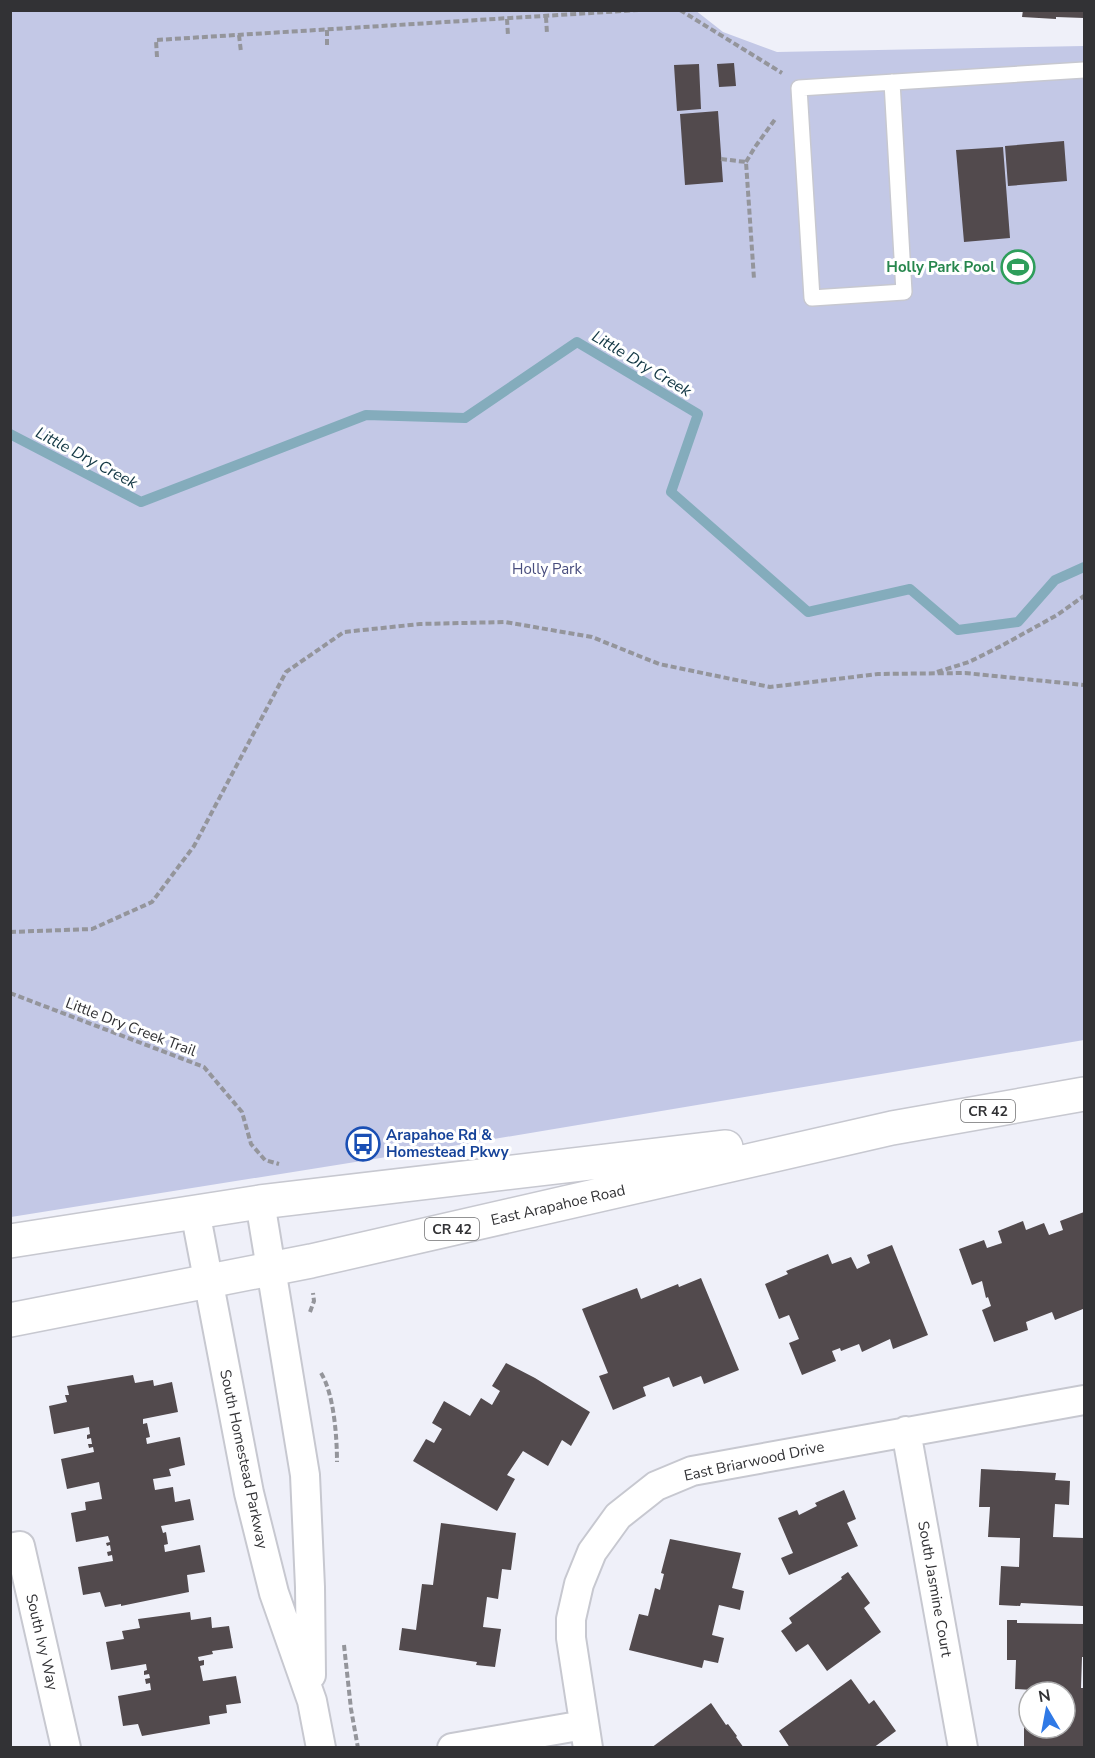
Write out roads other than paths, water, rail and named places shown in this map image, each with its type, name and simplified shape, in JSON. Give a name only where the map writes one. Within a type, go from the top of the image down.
[{"type":"main road","name":"East Arapahoe Road","points":[[10,1320],[272,1269],[892,1128],[1084,1094]]},
{"type":"main road","name":"East Arapahoe Road","points":[[10,1241],[260,1202],[892,1128]]},
{"type":"street","name":"South Homestead Parkway","points":[[260,1202],[305,1475],[312,1701]]},
{"type":"street","name":"South Homestead Parkway","points":[[195,1212],[249,1493],[274,1593],[312,1701],[321,1748]]},
{"type":"street","name":"East Briarwood Drive","points":[[586,1736],[571,1638],[571,1619],[579,1584],[592,1552],[618,1516],[656,1486],[692,1471],[1084,1400]]},
{"type":"street","name":"South Jasmine Court","points":[[906,1431],[963,1748]]},
{"type":"street","name":"South Ivy Way","points":[[10,1548],[20,1546],[66,1748]]},
{"type":"street","points":[[452,1748],[586,1736]]},
{"type":"lane","points":[[892,82],[904,292],[812,298],[799,88],[892,82],[1084,70]]},
{"type":"waterway","name":"Little Dry Creek","points":[[10,434],[141,502],[366,415],[465,418],[577,342],[698,414],[671,492],[808,612],[910,589],[958,630],[1018,622],[1055,580],[1084,567]]},
{"type":"place","name":"Holly Park Pool","points":[[1018,267]]},
{"type":"place","name":"Arapahoe Rd & Homestead Pkwy","points":[[363,1144]]},
{"type":"park label","name":"Holly Park","points":[[547,569]]}]
